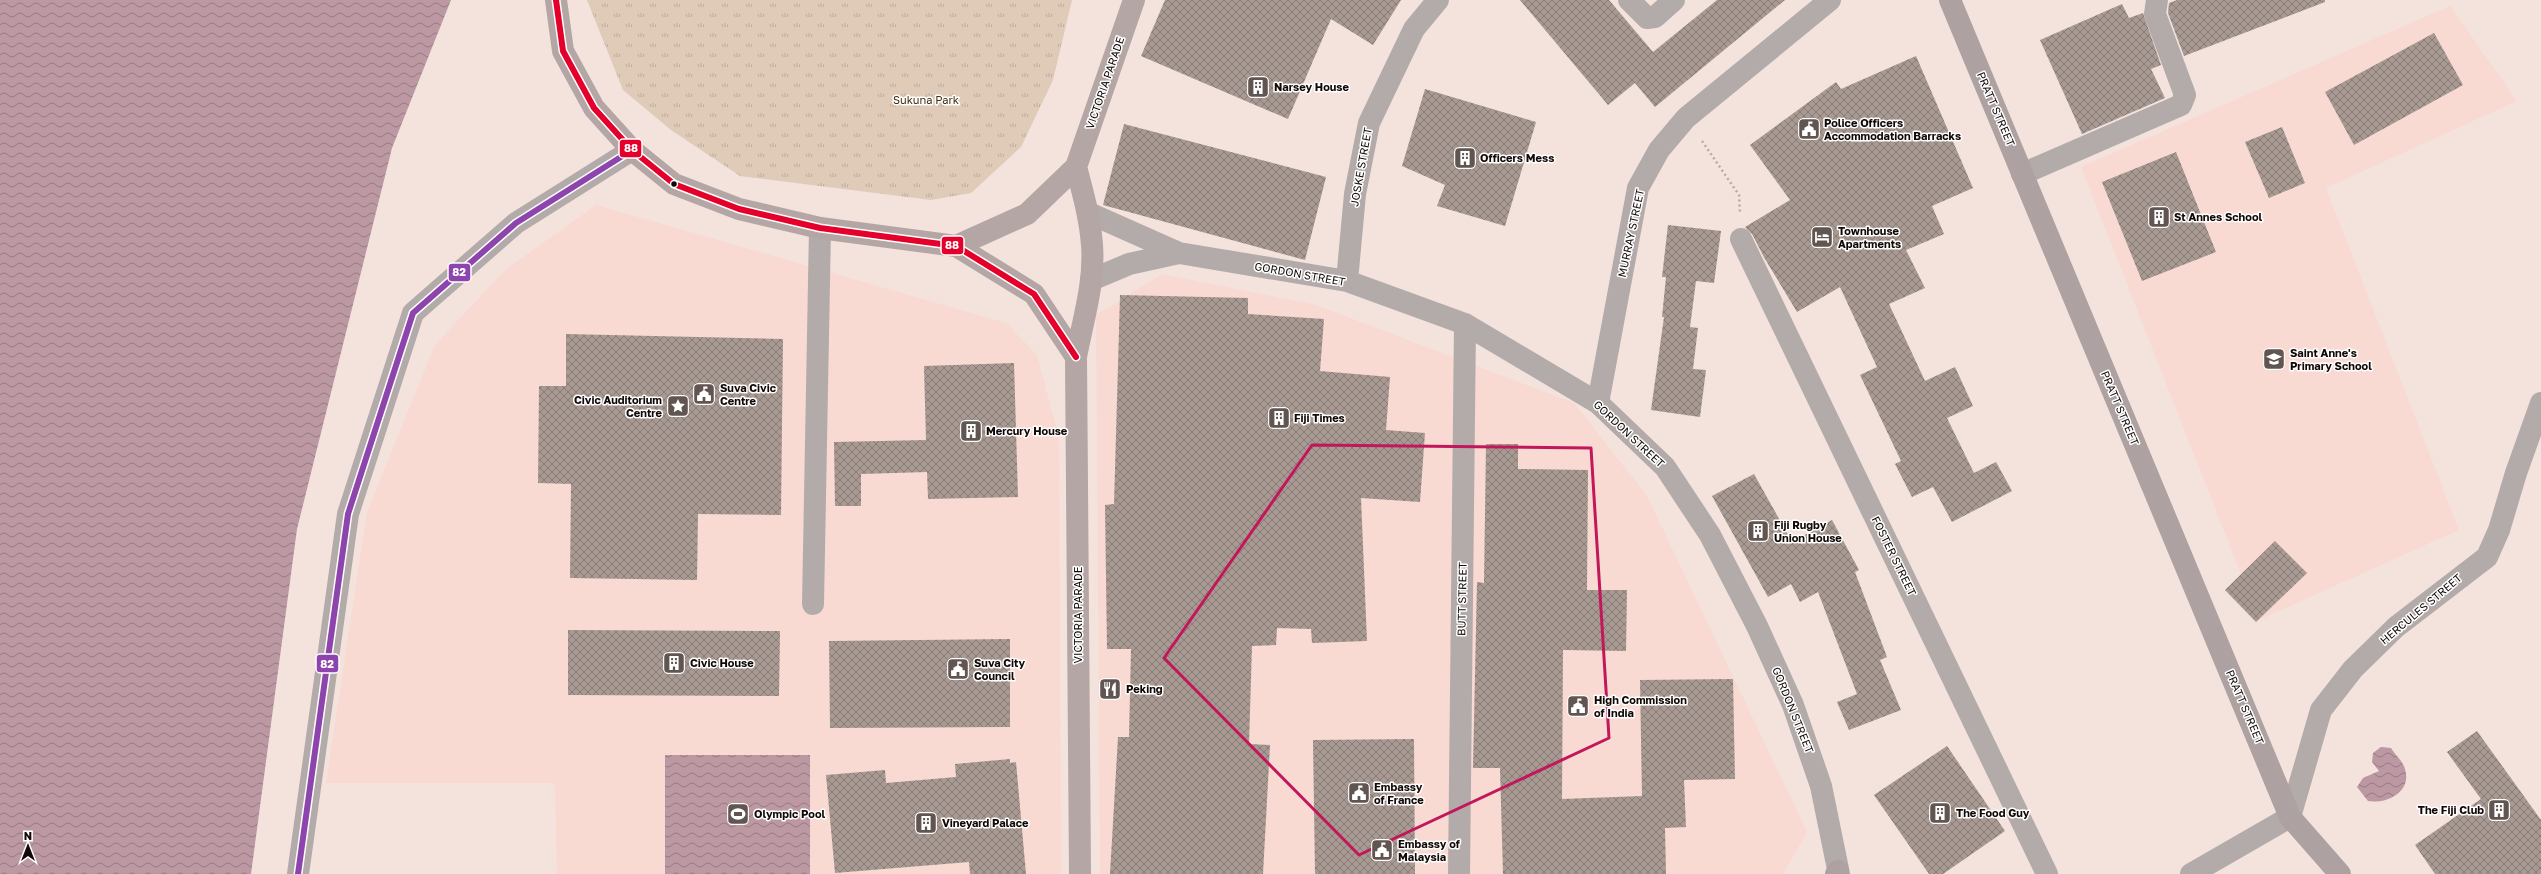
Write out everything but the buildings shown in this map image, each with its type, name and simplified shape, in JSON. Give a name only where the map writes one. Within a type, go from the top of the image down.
[{"type":"highway","points":[[556,0],[563,51],[594,108],[632,150],[674,184],[739,209],[820,228],[956,246],[1034,294],[1076,357]]},
{"type":"highway","name":"VICTORIA PARADE","points":[[956,246],[1027,214],[1076,167],[1134,0]]},
{"type":"highway","name":"VICTORIA PARADE","points":[[1076,167],[1089,213],[1092,246],[1092,280],[1076,357],[1080,874]]},
{"type":"main road","name":"PRATT STREET","points":[[1950,0],[2290,817],[2340,874]]},
{"type":"street","name":"JOSKE STREET","points":[[1347,281],[1355,194],[1369,123],[1414,29],[1438,0]]},
{"type":"street","points":[[1628,0],[1647,18],[1655,17],[1674,0]]},
{"type":"street","name":"MURRAY STREET","points":[[1598,403],[1638,188],[1659,150],[1686,118],[1830,0]]},
{"type":"street","points":[[2022,174],[2181,105],[2185,95],[2155,14],[2156,0]]},
{"type":"street","points":[[298,874],[348,514],[414,313],[516,223],[632,150]]},
{"type":"street","name":"GORDON STREET","points":[[1089,213],[1178,253],[1347,281],[1465,324],[1598,403],[1665,467],[1710,535],[1757,626],[1793,705],[1821,786],[1838,873]]},
{"type":"street","points":[[813,604],[820,228]]},
{"type":"street","name":"FOSTER STREET","points":[[1741,239],[2047,874]]},
{"type":"street","name":"GORDON STREET","points":[[1092,280],[1129,264],[1178,253]]},
{"type":"street","name":"BUTT STREET","points":[[1459,874],[1465,324]]},
{"type":"street","name":"HERCULES STREET","points":[[2290,817],[2321,710],[2353,669],[2396,627],[2487,557],[2499,530],[2516,473],[2541,403]]},
{"type":"street","points":[[2191,874],[2290,817]]},
{"type":"path","points":[[1686,118],[1739,195]]},
{"type":"highlighted area","points":[[1312,445],[1591,448],[1609,738],[1359,855],[1164,658]]},
{"type":"shaded area","name":"Saint Anne's Primary School","points":[[2450,6],[2517,101],[2326,188],[2459,530],[2259,620],[2081,167]]},
{"type":"shaded area","points":[[596,205],[1006,323],[1037,355],[1059,438],[1061,874],[557,874],[555,783],[326,783],[367,512],[435,345],[505,270]]},
{"type":"shaded area","points":[[1162,274],[1316,305],[1574,403],[1647,496],[1807,832],[1783,874],[1100,874],[1096,315]]},
{"type":"green space","name":"Sukuna Park","points":[[587,0],[1072,0],[1053,80],[1021,147],[971,193],[931,200],[740,176],[671,130],[623,90]]},
{"type":"water","points":[[0,0],[451,0],[392,148],[297,529],[251,874],[0,874]]},
{"type":"water","points":[[2381,747],[2391,748],[2403,763],[2406,777],[2405,784],[2396,795],[2390,798],[2368,801],[2357,787],[2363,778],[2379,771],[2372,762],[2373,753]]},
{"type":"water","name":"Olympic Pool","points":[[665,755],[810,755],[810,874],[665,874]]},
{"type":"transit line","name":"88","points":[[556,0],[563,51],[594,108],[632,150],[674,184],[739,209],[820,228],[956,246],[1034,294],[1076,357]]},
{"type":"transit line","name":"82","points":[[298,874],[348,514],[413,313],[516,223],[632,150]]},
{"type":"place","name":"Narsey House","points":[[1258,87]]},
{"type":"place","name":"Police Officers Accommodation Barracks","points":[[1809,129]]},
{"type":"place","name":"Officers Mess","points":[[1465,158]]},
{"type":"place","name":"St Annes School","points":[[2159,217]]},
{"type":"place","name":"Townhouse Apartments","points":[[1822,237]]},
{"type":"place","name":"Saint Anne's Primary School","points":[[2274,359]]},
{"type":"place","name":"Suva Civic Centre","points":[[704,394]]},
{"type":"place","name":"Civic Auditorium Centre","points":[[678,406]]},
{"type":"place","name":"Fiji Times","points":[[1279,418]]},
{"type":"place","name":"Mercury House","points":[[971,431]]},
{"type":"place","name":"Fiji Rugby Union House","points":[[1758,531]]},
{"type":"place","name":"Civic House","points":[[674,663]]},
{"type":"place","name":"Suva City Council","points":[[958,669]]},
{"type":"place","name":"Peking","points":[[1110,689]]},
{"type":"place","name":"High Commission of India","points":[[1578,706]]},
{"type":"place","name":"Embassy of France","points":[[1359,793]]},
{"type":"place","name":"The Fiji Club","points":[[2499,810]]},
{"type":"place","name":"The Food Guy","points":[[1940,813]]},
{"type":"place","name":"Olympic Pool","points":[[738,814]]},
{"type":"place","name":"Vineyard Palace","points":[[926,823]]},
{"type":"place","name":"Embassy of Malaysia","points":[[1382,850]]}]
